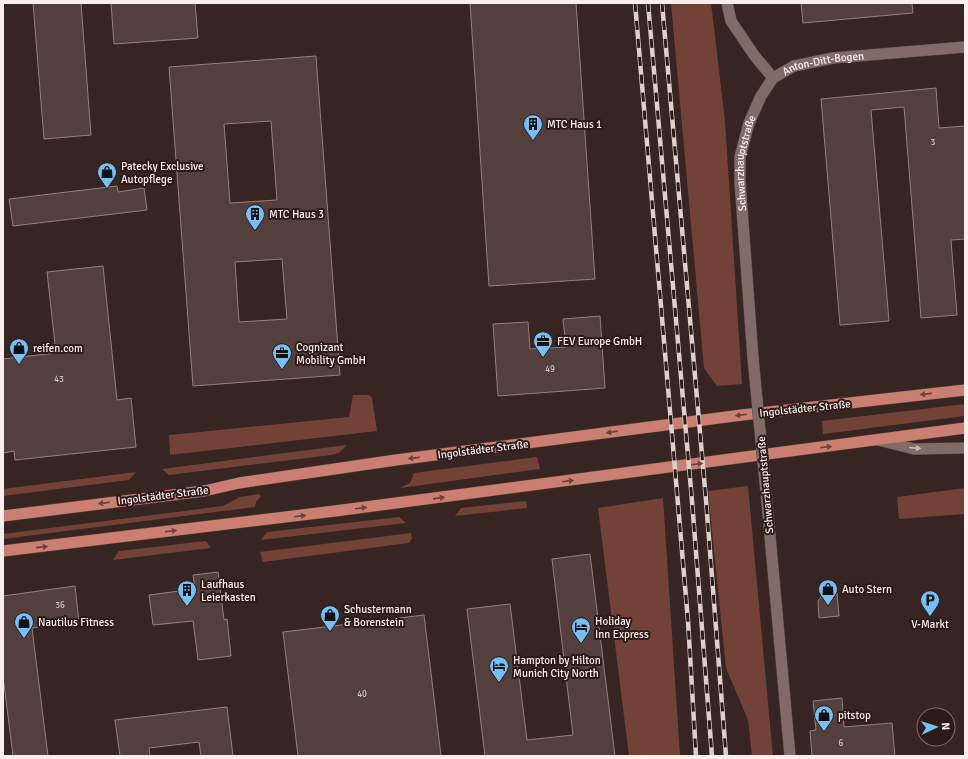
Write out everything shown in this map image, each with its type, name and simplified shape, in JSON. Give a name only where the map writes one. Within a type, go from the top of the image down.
[{"type":"main road","name":"Ingolstädter Straße","points":[[3,516],[204,491],[239,483],[396,460],[742,415],[965,390]]},
{"type":"main road","points":[[3,551],[320,513],[965,428]]},
{"type":"street","name":"Anton-Ditt-Bogen","points":[[727,3],[731,21],[754,56],[773,78],[794,66],[833,58],[965,46]]},
{"type":"street","name":"Schwarzhauptstraße","points":[[773,78],[761,96],[749,123],[740,157],[740,182],[753,358],[790,756]]},
{"type":"street","points":[[877,440],[914,449],[965,448]]},
{"type":"shaded area","points":[[671,3],[711,3],[725,121],[742,384],[717,386],[704,368]]},
{"type":"shaded area","points":[[353,395],[369,395],[372,398],[377,431],[170,455],[169,435],[349,417]]},
{"type":"shaded area","points":[[965,404],[965,416],[823,434],[822,421]]},
{"type":"shaded area","points":[[347,445],[339,453],[331,455],[169,475],[162,469]]},
{"type":"shaded area","points":[[537,457],[540,469],[400,488],[410,483],[414,473]]},
{"type":"shaded area","points":[[136,472],[129,480],[3,496],[3,489]]},
{"type":"shaded area","points":[[748,486],[773,756],[752,756],[748,720],[726,668],[708,491]]},
{"type":"shaded area","points":[[965,488],[965,514],[899,519],[897,497]]},
{"type":"shaded area","points":[[259,494],[261,496],[256,502],[255,507],[3,539],[3,534],[223,506],[240,497]]},
{"type":"shaded area","points":[[663,498],[680,756],[629,756],[598,508]]},
{"type":"shaded area","points":[[526,501],[527,508],[455,516],[461,508]]},
{"type":"shaded area","points":[[399,517],[406,523],[261,540],[267,532]]},
{"type":"shaded area","points":[[411,533],[412,538],[409,543],[263,562],[260,552]]},
{"type":"shaded area","points":[[206,541],[211,548],[113,560],[119,551]]},
{"type":"building","points":[[33,3],[81,3],[91,135],[44,139]]},
{"type":"building","points":[[111,3],[195,3],[198,38],[114,44]]},
{"type":"building","name":"MTC Haus 1","points":[[470,3],[576,3],[595,279],[489,286]]},
{"type":"building","points":[[801,3],[912,3],[913,13],[803,23]]},
{"type":"building","name":"MTC Haus 3","points":[[316,56],[340,375],[193,386],[169,67]],"holes":[[[271,121],[277,200],[230,203],[224,124]],[[282,259],[287,319],[239,322],[235,262]]]},
{"type":"building","points":[[936,88],[939,128],[965,126],[965,239],[951,240],[957,315],[921,318],[904,107],[871,110],[889,321],[840,325],[821,99]]},
{"type":"building","points":[[117,186],[118,192],[144,188],[147,210],[13,226],[9,199]]},
{"type":"building","points":[[103,266],[117,400],[131,398],[136,447],[15,460],[14,451],[3,453],[3,359],[56,353],[47,272]]},
{"type":"building","points":[[600,316],[605,388],[498,396],[493,324],[528,322],[530,349],[566,347],[563,319]]},
{"type":"building","points":[[590,554],[615,756],[485,756],[467,609],[510,604],[527,740],[573,735],[552,559]]},
{"type":"building","name":"Laufhaus Leierkasten","points":[[218,572],[224,620],[227,619],[231,656],[198,660],[193,621],[153,625],[149,595],[195,589],[193,575]]},
{"type":"building","points":[[75,586],[79,622],[32,628],[48,756],[13,756],[3,676],[3,596]]},
{"type":"building","points":[[837,593],[839,616],[819,618],[818,601],[823,594]]},
{"type":"building","points":[[424,615],[441,756],[298,756],[283,632]]},
{"type":"building","points":[[842,698],[844,727],[892,723],[895,756],[812,756],[810,731],[816,730],[813,701]]},
{"type":"building","points":[[227,707],[233,756],[201,756],[199,742],[149,748],[150,756],[120,756],[115,720]]},
{"type":"railway","points":[[635,3],[688,621],[696,756]]},
{"type":"railway","points":[[648,3],[692,501],[712,756]]},
{"type":"railway","points":[[662,3],[706,500],[726,756]]},
{"type":"place","name":"MTC Haus 1","points":[[533,141]]},
{"type":"place","name":"Patecky Exclusive Autopflege","points":[[107,189]]},
{"type":"place","name":"MTC Haus 3","points":[[255,231]]},
{"type":"place","name":"FEV Europe GmbH","points":[[543,358]]},
{"type":"place","name":"reifen.com","points":[[19,365]]},
{"type":"place","name":"Cognizant Mobility GmbH","points":[[282,370]]},
{"type":"place","name":"Auto Stern","points":[[828,606]]},
{"type":"place","name":"Laufhaus Leierkasten","points":[[187,607]]},
{"type":"place","name":"V-Markt","points":[[930,617]]},
{"type":"place","name":"Schustermann & Borenstein","points":[[330,632]]},
{"type":"place","name":"Nautilus Fitness","points":[[24,639]]},
{"type":"place","name":"Holiday Inn Express","points":[[581,644]]},
{"type":"place","name":"Hampton by Hilton Munich City North","points":[[499,683]]},
{"type":"place","name":"pitstop","points":[[824,732]]}]
